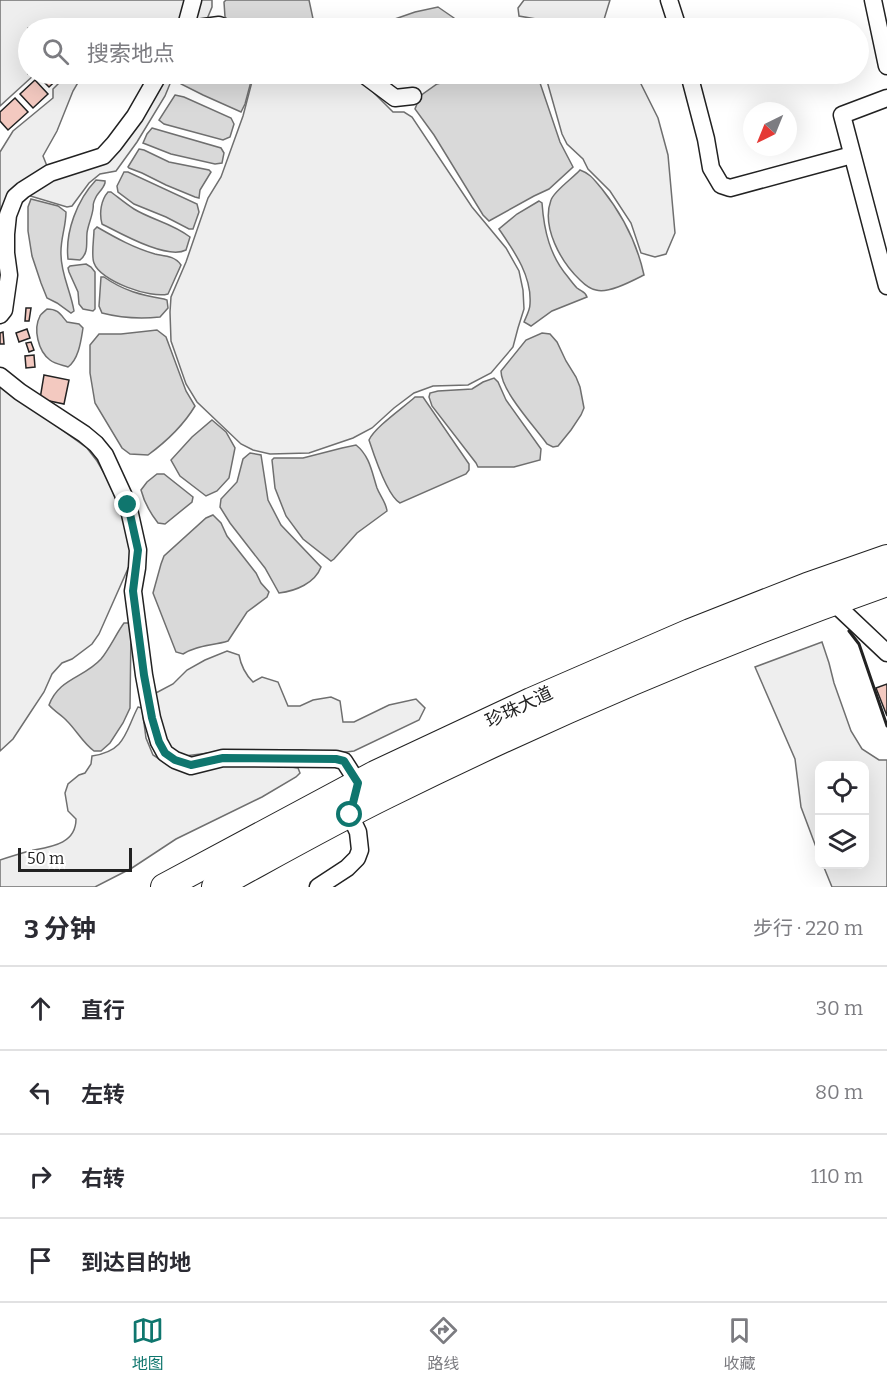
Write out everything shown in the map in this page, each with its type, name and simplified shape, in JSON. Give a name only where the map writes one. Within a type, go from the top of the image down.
[{"type":"highway","name":"珍珠大道","points":[[164,887],[358,783],[531,701],[690,632],[807,586],[887,558]]},
{"type":"highway","name":"珍珠大道","points":[[215,887],[386,796],[551,718],[699,654],[887,583]]},
{"type":"street","points":[[188,18],[193,0]]},
{"type":"street","points":[[669,0],[675,18]]},
{"type":"street","points":[[873,0],[887,66]]},
{"type":"street","points":[[0,315],[4,310],[9,275],[6,253],[8,215],[15,197],[50,173],[103,156],[135,116],[153,84]]},
{"type":"street","points":[[376,84],[395,98],[413,96]]},
{"type":"street","points":[[692,84],[711,168],[721,185],[730,188],[852,155]]},
{"type":"street","points":[[887,98],[842,115],[887,286]]},
{"type":"street","points":[[0,376],[96,444],[105,455],[128,505],[138,550],[133,591],[144,675],[152,718],[165,753],[175,760],[191,765],[223,758],[336,759],[344,761],[358,783],[350,815],[358,832],[360,850],[357,858],[347,868],[318,887]]},
{"type":"street","points":[[833,602],[887,653]]},
{"type":"shaded area","points":[[0,0],[186,0],[182,18],[18,18],[18,84],[24,84],[0,106]]},
{"type":"shaded area","points":[[199,0],[212,0],[207,18],[195,18]]},
{"type":"shaded area","points":[[226,0],[309,0],[313,18],[226,18],[224,2]]},
{"type":"shaded area","points":[[524,0],[610,0],[604,18],[530,18],[519,16],[518,8]]},
{"type":"shaded area","points":[[438,7],[454,18],[398,18]]},
{"type":"shaded area","points":[[58,84],[77,84],[57,131],[43,156],[47,166],[0,225],[0,152],[13,131],[53,98],[53,89]]},
{"type":"shaded area","points":[[158,84],[170,84],[137,142],[116,171],[100,174],[89,183],[72,206],[67,207],[27,195],[52,178],[91,166]]},
{"type":"shaded area","points":[[181,84],[250,84],[241,112]]},
{"type":"shaded area","points":[[251,84],[364,84],[393,112],[404,112],[412,117],[472,207],[506,248],[519,271],[524,309],[513,347],[491,373],[468,385],[433,386],[414,393],[372,428],[353,438],[309,453],[270,454],[253,450],[241,444],[197,402],[186,384],[171,341],[171,297],[208,198],[221,177],[243,116]]},
{"type":"shaded area","points":[[437,84],[540,84],[560,142],[573,167],[549,189],[489,221],[415,109],[420,96]]},
{"type":"shaded area","points":[[548,84],[641,84],[658,118],[668,155],[675,233],[666,254],[655,257],[641,253],[631,223],[610,191],[588,169],[583,159],[567,144]]},
{"type":"shaded area","points":[[175,95],[231,118],[234,124],[230,137],[223,140],[164,124],[159,120]]},
{"type":"shaded area","points":[[152,128],[221,148],[224,153],[222,163],[215,164],[171,154],[143,143]]},
{"type":"shaded area","points":[[139,149],[169,162],[209,170],[211,172],[200,190],[199,198],[129,168]]},
{"type":"shaded area","points":[[580,170],[592,178],[616,208],[633,240],[641,263],[644,275],[613,289],[596,290],[582,282],[566,264],[551,232],[549,210],[551,200]]},
{"type":"shaded area","points":[[124,172],[197,204],[199,212],[193,229],[134,204],[118,192],[117,186]]},
{"type":"shaded area","points":[[96,180],[105,181],[105,183],[93,203],[86,251],[80,260],[68,259],[68,238],[74,217],[83,197]]},
{"type":"shaded area","points":[[108,192],[141,213],[176,228],[190,237],[186,250],[178,252],[156,249],[102,224],[101,207]]},
{"type":"shaded area","points":[[31,199],[58,206],[66,212],[61,255],[74,311],[71,313],[47,298],[41,283],[32,256],[28,231],[28,207]]},
{"type":"shaded area","points":[[539,201],[542,203],[546,233],[552,252],[562,269],[587,297],[552,311],[531,326],[524,322],[530,304],[525,274],[499,229],[517,214]]},
{"type":"shaded area","points":[[97,227],[132,246],[179,262],[181,265],[168,294],[150,294],[127,287],[98,270],[93,256],[94,230]]},
{"type":"shaded area","points":[[86,264],[95,272],[95,309],[93,311],[83,309],[79,304],[78,292],[68,268]]},
{"type":"shaded area","points":[[101,277],[133,292],[167,300],[168,308],[160,317],[153,318],[123,317],[102,313],[99,306]]},
{"type":"shaded area","points":[[47,309],[56,311],[67,322],[79,324],[83,328],[77,354],[68,367],[50,360],[40,346],[37,333],[38,321],[40,315]]},
{"type":"shaded area","points":[[157,330],[166,337],[186,391],[195,406],[174,433],[148,455],[130,454],[122,448],[95,403],[90,373],[90,345],[99,334]]},
{"type":"shaded area","points":[[542,333],[550,334],[557,342],[576,377],[584,408],[571,430],[558,446],[553,447],[547,444],[512,398],[502,379],[501,371],[526,340]]},
{"type":"shaded area","points":[[494,378],[506,400],[541,449],[540,460],[514,467],[478,467],[432,406],[430,393],[472,389]]},
{"type":"shaded area","points":[[0,385],[87,448],[97,461],[110,483],[130,540],[130,564],[99,634],[92,644],[72,659],[62,663],[52,674],[44,692],[13,739],[0,751]]},
{"type":"shaded area","points":[[415,397],[423,397],[469,464],[469,470],[466,474],[400,503],[386,484],[369,440],[383,424]]},
{"type":"shaded area","points":[[212,420],[226,432],[235,448],[229,478],[217,491],[206,496],[180,476],[171,460]]},
{"type":"shaded area","points":[[356,445],[367,459],[387,511],[357,533],[331,561],[303,539],[286,516],[275,488],[272,460],[274,458],[303,458]]},
{"type":"shaded area","points":[[250,453],[261,455],[268,500],[281,525],[321,567],[310,582],[292,590],[279,593],[265,568],[220,507],[221,499],[237,482],[243,459]]},
{"type":"shaded area","points":[[157,474],[164,474],[193,497],[192,502],[165,524],[158,523],[155,519],[141,490]]},
{"type":"shaded area","points":[[213,515],[269,592],[267,597],[247,612],[228,641],[199,647],[183,654],[176,652],[153,593],[164,556],[206,518]]},
{"type":"shaded area","points":[[124,623],[129,623],[131,629],[130,708],[110,743],[101,751],[94,751],[49,705],[59,689],[101,659]]},
{"type":"shaded area","points":[[822,642],[851,731],[862,749],[879,760],[887,760],[887,887],[832,887],[825,869],[869,869],[869,761],[815,761],[815,844],[801,807],[795,759],[755,667]]},
{"type":"shaded area","points":[[227,651],[239,655],[244,670],[253,682],[262,677],[278,682],[288,706],[300,706],[313,700],[331,697],[340,701],[343,722],[354,722],[389,705],[416,699],[425,708],[419,720],[354,751],[339,753],[302,750],[224,751],[185,756],[168,748],[163,740],[154,694],[173,684],[187,670]]},
{"type":"shaded area","points":[[138,707],[142,708],[146,738],[153,755],[167,764],[279,765],[298,768],[300,773],[262,797],[176,839],[132,868],[95,887],[0,887],[0,860],[53,846],[71,834],[75,828],[76,819],[68,811],[65,793],[68,784],[85,773],[91,764],[92,756],[112,750],[118,745],[127,732]]},
{"type":"building","points":[[31,84],[39,84],[48,94],[33,108],[20,94]]},
{"type":"building","points":[[15,98],[28,112],[8,130],[0,121],[0,112]]},
{"type":"building","points":[[26,308],[31,308],[29,321],[25,321]]},
{"type":"building","points":[[27,329],[30,338],[19,342],[16,333]]},
{"type":"building","points":[[3,332],[4,344],[0,344],[0,333]]},
{"type":"building","points":[[31,342],[34,350],[29,352],[26,343]]},
{"type":"building","points":[[34,355],[35,367],[26,368],[25,356]]},
{"type":"building","points":[[44,375],[69,380],[64,404],[40,399]]},
{"type":"building","points":[[887,684],[887,716],[876,688]]},
{"type":"wall","points":[[849,631],[859,644],[887,726]]},
{"type":"route","points":[[128,505],[138,550],[133,591],[144,675],[152,718],[165,753],[175,760],[191,765],[223,758],[336,759],[344,761],[358,783],[350,815]]}]
